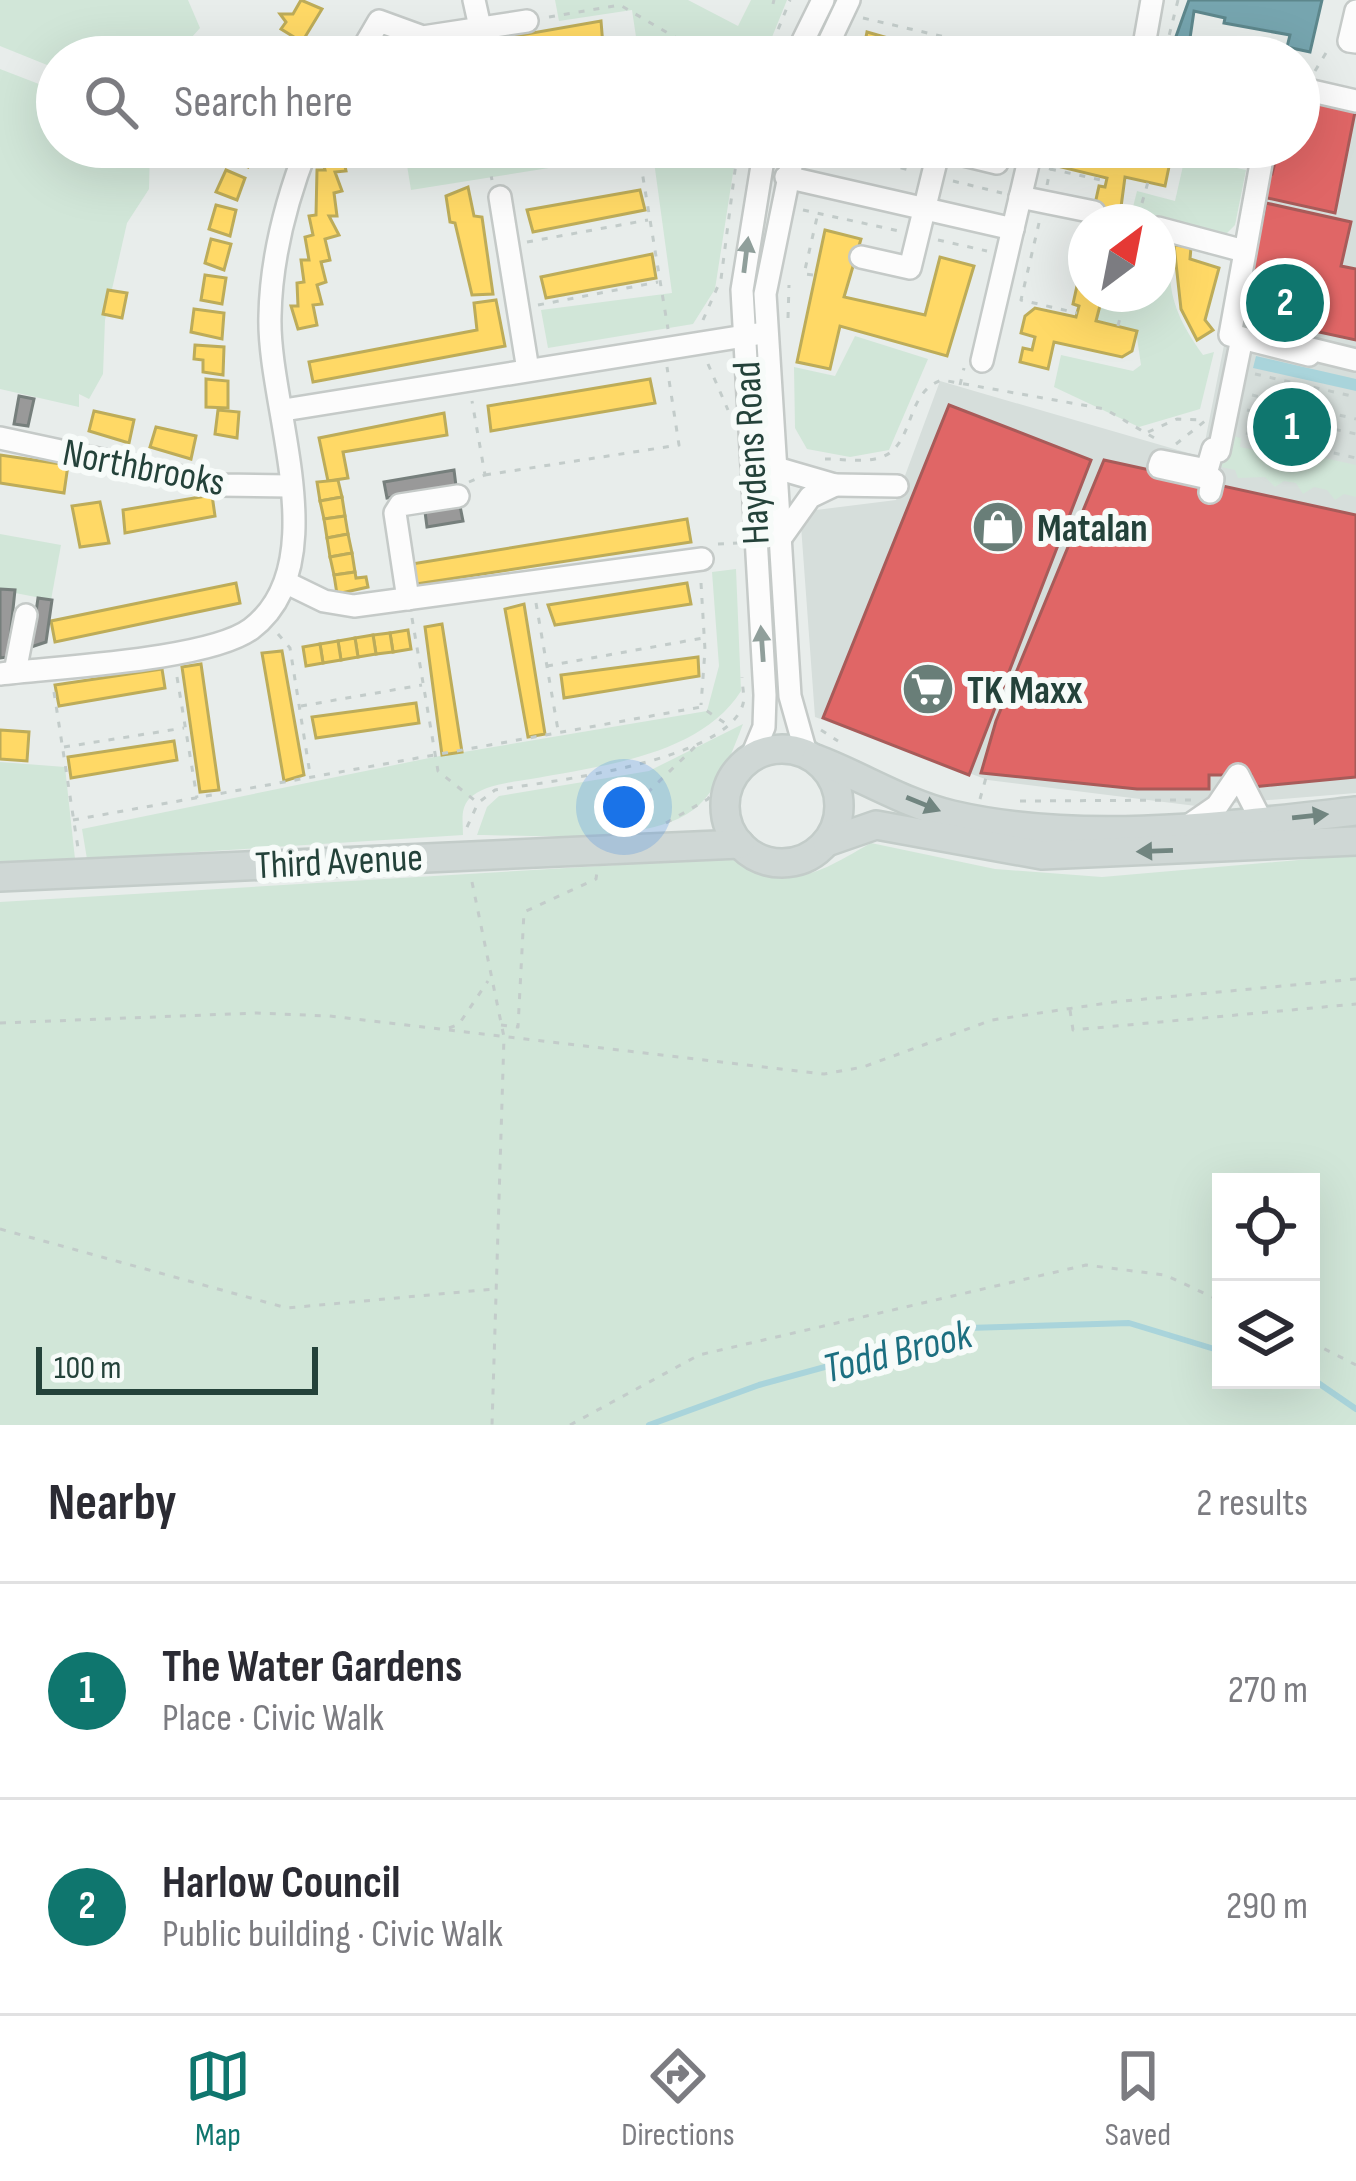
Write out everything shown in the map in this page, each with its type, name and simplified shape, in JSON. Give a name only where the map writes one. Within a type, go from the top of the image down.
[{"type":"main road","points":[[1356,811],[1188,826],[1071,829],[997,823],[921,805],[811,756],[782,748],[742,756],[725,806],[740,844],[752,855],[784,863],[876,825],[1042,855],[1356,841]]},
{"type":"main road","points":[[811,756],[829,772],[840,808],[827,842]]},
{"type":"main road","points":[[678,845],[725,806]]},
{"type":"main road","name":"Third Avenue","points":[[0,877],[740,844]]},
{"type":"street","points":[[370,36],[392,0]]},
{"type":"street","points":[[474,0],[480,27]]},
{"type":"street","points":[[805,36],[823,0]]},
{"type":"street","points":[[1145,36],[1152,0]]},
{"type":"street","points":[[832,36],[846,7]]},
{"type":"street","points":[[1352,42],[1356,10]]},
{"type":"street","points":[[379,21],[420,36]]},
{"type":"street","points":[[429,36],[527,21]]},
{"type":"street","points":[[1320,88],[1356,101]]},
{"type":"street","name":"Northbrooks","points":[[287,583],[295,554],[284,410],[269,320],[276,250],[301,168]]},
{"type":"street","name":"Haydens Road","points":[[742,756],[764,727],[766,695],[742,290],[762,168]]},
{"type":"street","name":"Haydens Road","points":[[801,168],[804,181],[765,294],[778,329],[780,541],[790,695],[811,756]]},
{"type":"street","points":[[860,257],[910,268],[932,168]]},
{"type":"street","points":[[982,361],[1027,168]]},
{"type":"street","points":[[1210,492],[1213,479],[1160,466],[1161,461],[1207,470],[1229,403],[1244,251],[1260,168]]},
{"type":"street","points":[[804,181],[1013,229]]},
{"type":"street","points":[[500,196],[528,370]]},
{"type":"street","points":[[1020,197],[1068,207]]},
{"type":"street","points":[[1176,233],[1244,251]]},
{"type":"street","points":[[284,410],[528,370],[668,353],[778,329]]},
{"type":"street","points":[[1236,337],[1309,355],[1311,350],[1356,360]]},
{"type":"street","name":"Northbrooks","points":[[0,438],[219,485],[289,486]]},
{"type":"street","points":[[752,464],[779,466],[836,485],[897,486]]},
{"type":"street","points":[[780,541],[810,497],[836,485]]},
{"type":"street","points":[[408,599],[395,513],[400,505],[458,496]]},
{"type":"street","points":[[26,615],[7,673],[208,647],[249,631],[287,583],[324,601],[354,606],[702,559]]},
{"type":"street","points":[[1188,826],[1217,806],[1238,775],[1262,822]]},
{"type":"path","points":[[775,36],[790,0]]},
{"type":"path","points":[[1169,36],[1178,0]]},
{"type":"path","points":[[527,21],[620,5],[673,36]]},
{"type":"path","points":[[846,7],[952,36]]},
{"type":"path","points":[[1320,59],[1334,38],[1352,42]]},
{"type":"path","points":[[491,168],[500,196]]},
{"type":"path","points":[[458,496],[462,485],[485,476],[679,445],[641,168]]},
{"type":"path","points":[[794,214],[807,168]]},
{"type":"path","points":[[813,275],[805,274],[804,181],[815,168]]},
{"type":"path","points":[[1077,313],[1021,300],[1051,169],[1106,182]]},
{"type":"path","points":[[508,245],[650,220]]},
{"type":"path","points":[[778,329],[789,275]]},
{"type":"path","points":[[518,309],[660,282]]},
{"type":"path","points":[[1118,326],[1122,312]]},
{"type":"path","points":[[811,459],[877,459],[896,448],[914,404],[927,385],[942,380],[1105,409],[1146,434],[1176,445],[1229,403],[1356,397]]},
{"type":"path","points":[[471,392],[485,476]]},
{"type":"path","points":[[1229,403],[1356,419]]},
{"type":"path","points":[[1229,403],[1356,434]]},
{"type":"path","points":[[1229,403],[1356,458]]},
{"type":"path","points":[[1146,434],[1177,419],[1201,421]]},
{"type":"path","points":[[701,707],[702,559]]},
{"type":"path","points":[[532,584],[558,732]]},
{"type":"path","points":[[408,599],[438,771],[476,805],[466,827]]},
{"type":"path","points":[[263,616],[290,648],[310,776]]},
{"type":"path","points":[[547,665],[705,638]]},
{"type":"path","points":[[172,652],[198,799]]},
{"type":"path","points":[[50,668],[80,856]]},
{"type":"path","points":[[299,706],[424,685]]},
{"type":"path","points":[[742,706],[750,719]]},
{"type":"path","points":[[73,820],[701,707],[729,726]]},
{"type":"path","points":[[816,724],[847,746]]},
{"type":"path","points":[[62,747],[186,728]]},
{"type":"path","points":[[621,832],[605,833],[705,737]]},
{"type":"path","points":[[653,828],[688,815],[708,799],[742,756]]},
{"type":"path","points":[[987,774],[980,800],[987,802]]},
{"type":"path","points":[[1010,802],[1211,799]]},
{"type":"path","points":[[499,1024],[518,1027],[524,912],[596,879],[598,866]]},
{"type":"path","points":[[472,880],[504,1036],[491,1425]]},
{"type":"path","points":[[448,1029],[459,1024],[490,979]]},
{"type":"path","points":[[0,1024],[257,1013],[448,1029],[824,1074],[863,1066],[992,1020],[1356,980]]},
{"type":"path","points":[[1070,1009],[1073,1030],[1356,1004]]},
{"type":"path","points":[[0,1228],[287,1308],[496,1288]]},
{"type":"path","points":[[571,1425],[699,1355],[1086,1265],[1165,1275],[1212,1296]]},
{"type":"path","points":[[1320,1347],[1356,1365]]},
{"type":"shaded area","points":[[1356,101],[1356,793],[1196,806],[988,780],[815,717],[800,512],[896,500],[940,381],[1202,457],[1259,168],[1320,168],[1320,130]]},
{"type":"green space","points":[[0,0],[188,0],[200,28],[193,36],[36,36],[36,61],[0,46]]},
{"type":"green space","points":[[555,0],[688,0],[738,26],[751,0],[787,0],[772,36],[636,36],[632,10],[559,21]]},
{"type":"green space","points":[[0,69],[36,83],[36,168],[150,168],[149,189],[127,223],[105,320],[103,374],[89,399],[79,394],[79,407],[0,389]]},
{"type":"green space","points":[[407,168],[549,168],[411,190]]},
{"type":"green space","points":[[655,168],[734,168],[715,289],[693,324],[548,348],[541,310],[672,293]]},
{"type":"green space","points":[[1182,168],[1246,170],[1235,225],[1222,238],[1176,226],[1176,204],[1134,204],[1137,191],[1175,201]]},
{"type":"green space","points":[[1176,304],[1203,355],[1214,352],[1200,409],[1139,427],[1054,387],[1061,355],[1133,371],[1141,365],[1136,331],[1096,321],[1098,312],[1176,312]]},
{"type":"green space","points":[[855,336],[928,359],[889,450],[850,457],[807,449],[795,428],[794,367],[835,376]]},
{"type":"green space","points":[[1228,435],[1241,438],[1240,447],[1259,451],[1261,443],[1302,451],[1301,460],[1319,464],[1320,457],[1356,465],[1356,497],[1344,494],[1335,500],[1327,490],[1314,487],[1303,494],[1296,483],[1284,481],[1275,487],[1265,477],[1238,478],[1235,470],[1221,467]]},
{"type":"green space","points":[[0,534],[61,545],[51,600],[0,590]]},
{"type":"green space","points":[[736,569],[741,691],[723,713],[675,744],[617,763],[482,790],[464,807],[463,835],[87,859],[82,829],[434,757],[707,711],[719,666],[712,572]]},
{"type":"green space","points":[[743,724],[713,788],[678,819],[592,836],[477,835],[487,807],[499,796],[649,771]]},
{"type":"green space","points":[[0,762],[65,767],[75,859],[0,863]]},
{"type":"green space","points":[[871,843],[995,869],[1102,877],[1356,855],[1356,1425],[0,1425],[0,902],[733,858],[774,873],[818,871]]},
{"type":"water","points":[[1256,356],[1356,379],[1356,391],[1253,368]]},
{"type":"building: Homes","points":[[301,0],[322,9],[306,36],[292,36],[281,29],[286,22],[280,14],[293,14]]},
{"type":"building: Homes","points":[[601,21],[602,36],[515,36]]},
{"type":"building: Homes","points":[[345,168],[335,172],[342,191],[334,193],[337,216],[329,216],[339,235],[325,239],[330,260],[321,262],[326,282],[317,285],[322,304],[313,305],[317,325],[298,329],[291,306],[298,306],[297,283],[304,282],[301,260],[309,260],[305,237],[313,235],[309,216],[316,215],[317,170]]},
{"type":"building: Homes","points":[[1065,168],[1169,168],[1165,186],[1125,177],[1121,204],[1095,204],[1099,186],[1105,187],[1107,178]]},
{"type":"building: Homes","points":[[226,170],[245,178],[237,200],[216,192]]},
{"type":"building: Homes","points":[[468,187],[474,216],[482,217],[493,294],[472,295],[455,223],[450,222],[446,196]]},
{"type":"building: Homes","points":[[640,190],[645,210],[533,232],[527,210]]},
{"type":"building: Homes","points":[[216,205],[236,210],[230,236],[209,229]]},
{"type":"building: Homes","points":[[825,230],[861,239],[844,297],[925,315],[940,257],[974,266],[947,356],[840,326],[830,369],[797,362]]},
{"type":"building: Homes","points":[[211,239],[231,244],[224,270],[205,263]]},
{"type":"building: Homes","points":[[1176,245],[1191,247],[1190,259],[1219,268],[1205,320],[1213,330],[1197,340],[1181,309]]},
{"type":"building: Homes","points":[[652,254],[656,278],[546,298],[541,277]]},
{"type":"building: Homes","points":[[205,275],[226,278],[222,304],[201,300]]},
{"type":"building: Homes","points":[[108,290],[127,293],[122,318],[103,314]]},
{"type":"building: Homes","points":[[496,300],[505,346],[313,382],[309,362],[477,330],[474,303]]},
{"type":"building: Homes","points":[[1035,308],[1076,317],[1077,312],[1098,312],[1096,321],[1137,331],[1132,351],[1122,357],[1054,342],[1048,369],[1020,362],[1023,348],[1032,350],[1035,337],[1021,333],[1025,316]]},
{"type":"building: Homes","points":[[194,309],[224,313],[222,339],[191,332]]},
{"type":"building: Homes","points":[[195,345],[224,347],[223,375],[203,372],[203,360],[194,359]]},
{"type":"building: Homes","points":[[206,379],[228,381],[228,408],[206,407]]},
{"type":"building: Homes","points":[[650,379],[655,403],[491,431],[488,406]]},
{"type":"building: Homes","points":[[218,410],[239,412],[237,438],[215,434]]},
{"type":"building: Homes","points":[[94,411],[134,420],[129,443],[89,431]]},
{"type":"building: Homes","points":[[444,413],[447,435],[343,452],[348,478],[328,481],[319,438]]},
{"type":"building: Homes","points":[[156,427],[196,436],[191,459],[150,447]]},
{"type":"building: Homes","points":[[0,455],[68,465],[64,493],[0,483]]},
{"type":"building: Homes","points":[[338,480],[342,497],[320,501],[317,482]]},
{"type":"building: Homes","points":[[212,495],[215,516],[125,533],[123,510]]},
{"type":"building: Homes","points":[[342,497],[345,516],[324,519],[320,501]]},
{"type":"building: Homes","points":[[100,502],[109,543],[80,547],[72,506]]},
{"type":"building: Homes","points":[[345,516],[348,534],[327,538],[324,519]]},
{"type":"building: Homes","points":[[687,519],[691,542],[416,584],[412,564]]},
{"type":"building: Homes","points":[[348,534],[352,553],[330,557],[327,538]]},
{"type":"building: Homes","points":[[352,553],[355,572],[334,575],[330,557]]},
{"type":"building: Homes","points":[[355,572],[356,578],[366,577],[368,587],[337,594],[334,575]]},
{"type":"building: Homes","points":[[236,583],[240,603],[55,642],[51,621]]},
{"type":"building: Homes","points":[[687,583],[691,604],[555,625],[548,605]]},
{"type":"building: Homes","points":[[524,604],[545,734],[528,737],[505,609]]},
{"type":"building: Homes","points":[[442,624],[462,752],[442,755],[425,627]]},
{"type":"building: Homes","points":[[408,630],[411,649],[393,652],[390,633]]},
{"type":"building: Homes","points":[[390,633],[393,652],[376,654],[373,635]]},
{"type":"building: Homes","points":[[373,635],[376,654],[358,657],[355,638]]},
{"type":"building: Homes","points":[[355,638],[358,657],[341,660],[338,641]]},
{"type":"building: Homes","points":[[338,641],[341,660],[323,663],[320,644]]},
{"type":"building: Homes","points":[[320,644],[323,663],[306,666],[303,647]]},
{"type":"building: Homes","points":[[282,651],[304,775],[284,781],[262,653]]},
{"type":"building: Homes","points":[[698,657],[699,676],[564,698],[561,675]]},
{"type":"building: Homes","points":[[201,664],[219,790],[200,792],[182,667]]},
{"type":"building: Homes","points":[[162,669],[165,688],[59,706],[55,685]]},
{"type":"building: Homes","points":[[416,703],[419,723],[316,738],[312,717]]},
{"type":"building: Homes","points":[[0,730],[29,732],[27,761],[0,759]]},
{"type":"building: Homes","points":[[174,741],[177,760],[71,778],[68,757]]},
{"type":"building: Shops","points":[[1320,99],[1356,107],[1335,213],[1263,197],[1265,172],[1272,174],[1274,168],[1320,168]]},
{"type":"building: Shops","points":[[1266,203],[1351,222],[1341,266],[1356,269],[1356,340],[1310,330],[1306,347],[1255,336],[1258,321],[1241,317]]},
{"type":"building: Shops","points":[[949,405],[1091,460],[969,775],[823,718]]},
{"type":"building: Shops","points":[[1104,460],[1356,515],[1356,777],[1252,787],[1251,775],[1209,775],[1209,789],[1137,789],[981,773],[996,721]]},
{"type":"building: Public","points":[[1189,0],[1322,0],[1314,36],[1224,23],[1225,18],[1194,11],[1190,36],[1176,36]]},
{"type":"building: Industry","points":[[19,396],[34,399],[28,426],[14,424]]},
{"type":"building: Industry","points":[[454,470],[456,486],[387,498],[384,482]]},
{"type":"building: Industry","points":[[460,506],[463,521],[427,527],[425,512]]},
{"type":"building: Industry","points":[[0,589],[15,590],[8,657],[0,658]]},
{"type":"building: Industry","points":[[38,598],[52,600],[46,642],[31,647]]},
{"type":"waterway","name":"Todd Brook","points":[[649,1425],[759,1385],[968,1328],[1129,1323],[1212,1348]]},
{"type":"waterway","name":"Todd Brook","points":[[1320,1384],[1356,1409]]},
{"type":"place","name":"Harlow Council","points":[[1285,303]]},
{"type":"place","name":"The Water Gardens","points":[[1292,427]]},
{"type":"place","name":"Matalan","points":[[998,527]]},
{"type":"place","name":"TK Maxx","points":[[928,689]]}]
